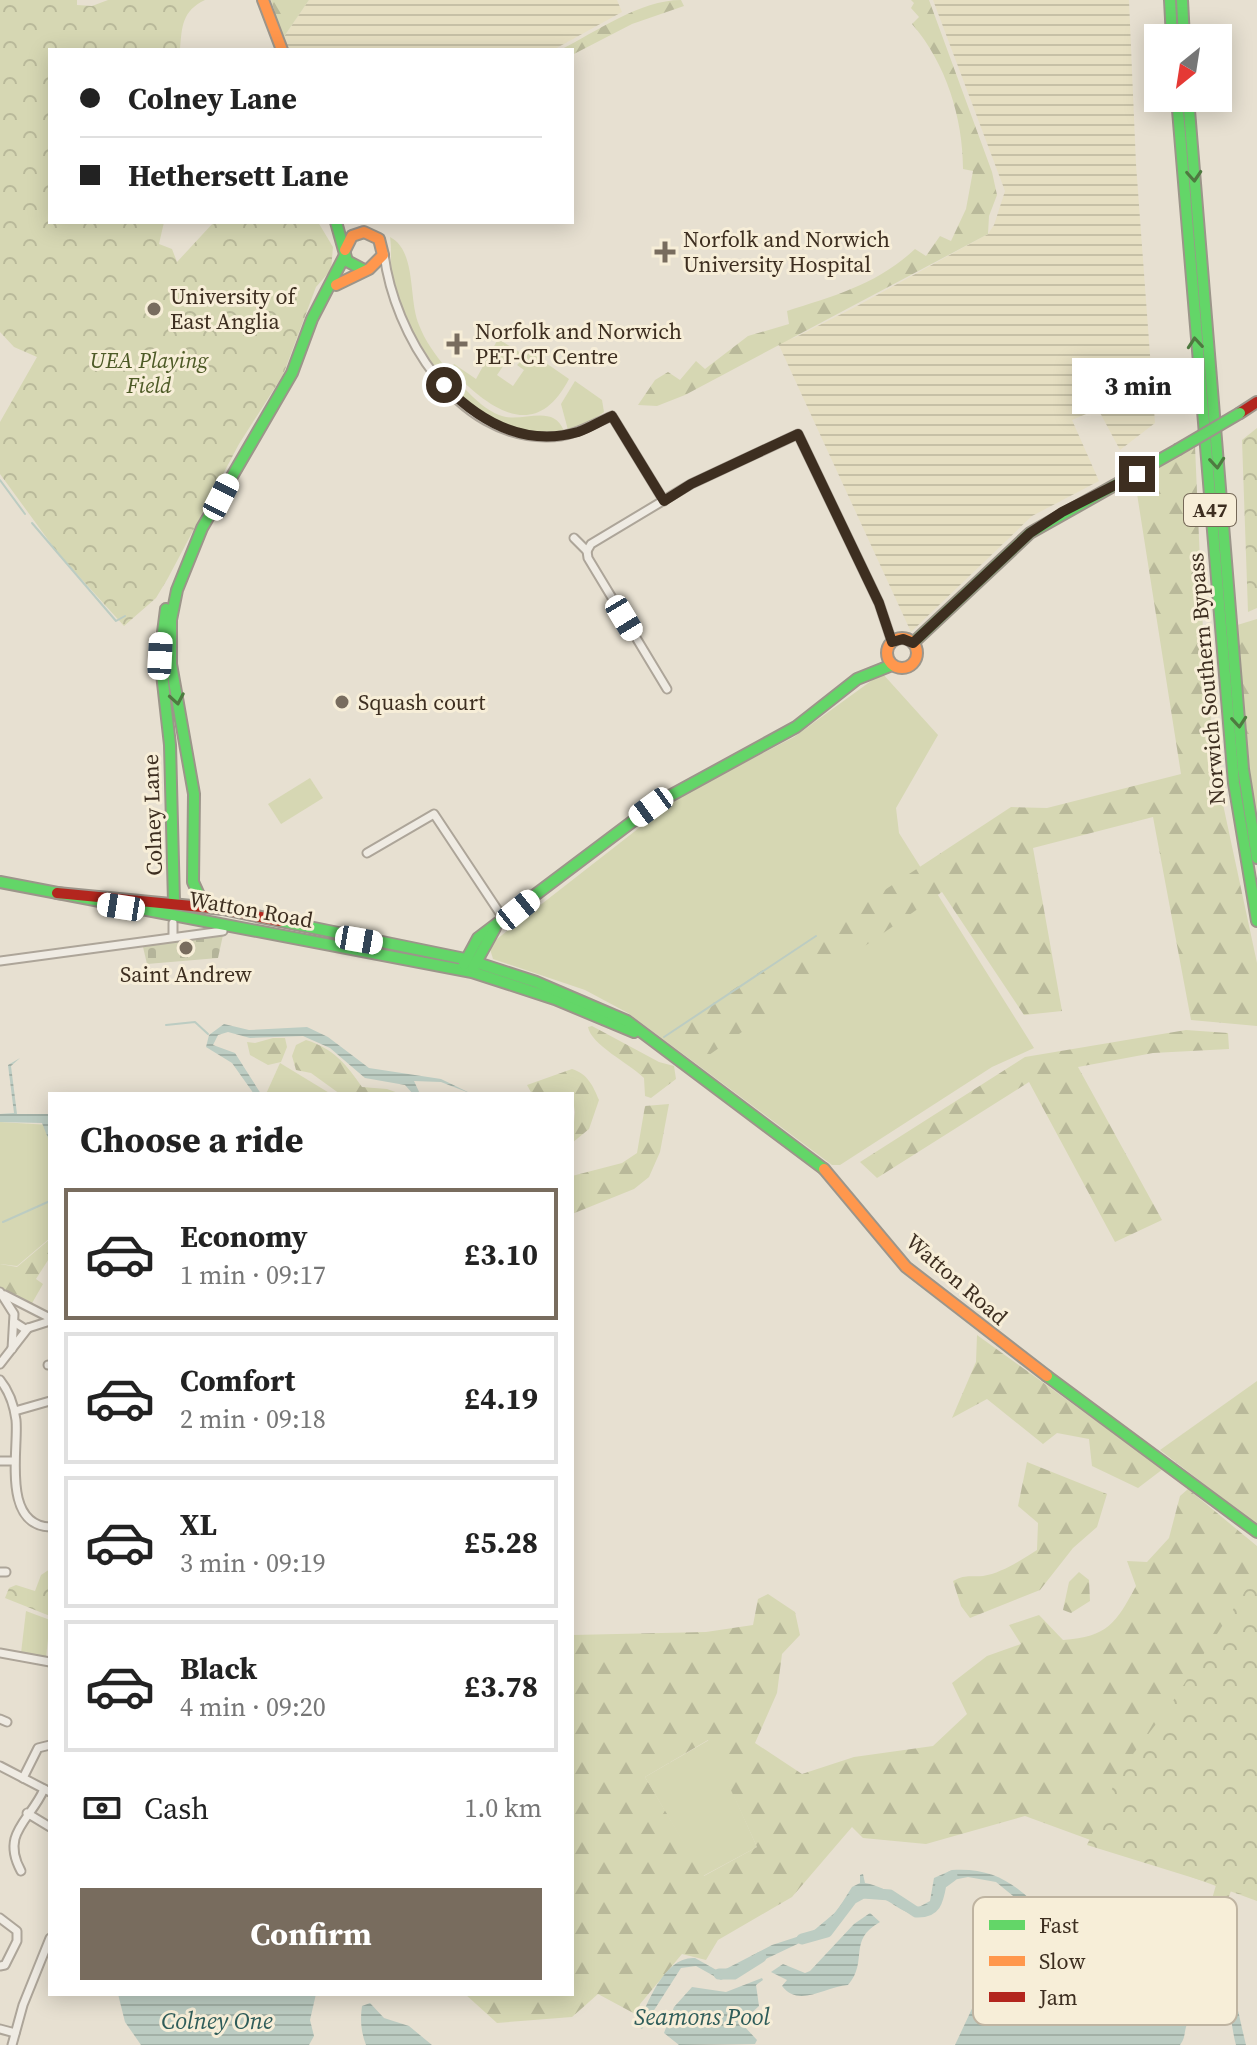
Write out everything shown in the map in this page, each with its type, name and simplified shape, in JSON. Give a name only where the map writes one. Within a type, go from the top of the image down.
[{"type":"main road","points":[[263,0],[281,48]]},
{"type":"main road","points":[[1170,0],[1171,24]]},
{"type":"main road","points":[[1182,0],[1183,24]]},
{"type":"main road","name":"Norwich Southern Bypass","points":[[1178,112],[1234,783],[1257,921]]},
{"type":"main road","name":"Norwich Southern Bypass","points":[[1189,112],[1243,769],[1257,858]]},
{"type":"main road","points":[[338,224],[352,266],[367,270]]},
{"type":"main road","points":[[331,288],[379,264],[383,250],[375,235],[357,233],[341,224]]},
{"type":"main road","name":"Colney Lane","points":[[179,904],[161,636],[169,599],[240,460],[288,381],[311,321],[331,288],[348,240],[357,233]]},
{"type":"main road","points":[[913,643],[1030,533],[1257,402]]},
{"type":"main road","name":"Colney Lane","points":[[182,575],[170,627],[172,669],[195,802],[193,889],[204,906]]},
{"type":"main road","points":[[903,639],[913,643],[917,653],[913,664],[903,668],[890,660],[892,642],[903,639]]},
{"type":"main road","points":[[469,966],[476,940],[657,803],[796,727],[890,660]]},
{"type":"main road","name":"Colney Lane","points":[[168,726],[182,724]]},
{"type":"main road","name":"Colney Lane","points":[[179,904],[193,861]]},
{"type":"main road","name":"Watton Road","points":[[0,882],[90,902],[469,966]]},
{"type":"main road","name":"Watton Road","points":[[57,893],[204,906],[469,966],[649,1038],[833,1176],[906,1267],[954,1308],[1257,1532]]},
{"type":"main road","name":"Watton Road","points":[[165,913],[179,904],[330,944]]},
{"type":"street","points":[[383,250],[388,282],[422,356],[452,393],[488,421],[520,434],[548,437],[582,431],[612,416],[664,501]]},
{"type":"street","points":[[367,270],[388,282]]},
{"type":"street","points":[[587,551],[591,544],[691,484],[798,434],[879,603],[892,642]]},
{"type":"street","points":[[574,538],[587,551],[591,563],[667,689]]},
{"type":"street","points":[[367,853],[434,814],[505,921]]},
{"type":"street","points":[[173,923],[173,935]]},
{"type":"street","points":[[0,961],[173,935],[223,931]]},
{"type":"street","points":[[0,1292],[48,1319]]},
{"type":"street","points":[[0,1292],[21,1328],[48,1321]]},
{"type":"street","points":[[14,1318],[30,1309]]},
{"type":"street","points":[[0,1364],[35,1318],[30,1309]]},
{"type":"street","points":[[12,1349],[14,1318]]},
{"type":"street","points":[[0,1380],[15,1411],[13,1461],[16,1489],[25,1511],[38,1524],[48,1526]]},
{"type":"street","points":[[15,1411],[48,1402]]},
{"type":"street","points":[[0,1461],[13,1461]]},
{"type":"street","points":[[0,1653],[48,1662]]},
{"type":"street","points":[[23,1778],[38,1748],[48,1746]]},
{"type":"street","points":[[0,1766],[47,1790],[16,1827],[7,1852],[21,1871]]},
{"type":"street","points":[[27,1813],[48,1826]]},
{"type":"street","points":[[0,1918],[17,1931],[17,1941],[5,1965],[0,1966]]},
{"type":"street","points":[[12,2045],[48,1943]]},
{"type":"street","points":[[0,2029],[15,2033]]},
{"type":"shaded area","points":[[309,0],[617,0],[622,12],[557,48],[287,48],[283,38]]},
{"type":"shaded area","points":[[933,0],[1129,0],[1136,164],[1155,423],[1120,450],[1098,409],[1072,420],[1099,481],[1032,516],[911,632],[777,341],[794,338],[857,306],[988,234],[994,225],[1005,191]]},
{"type":"green space","name":"UEA Playing Field","points":[[0,0],[77,0],[77,5],[92,6],[108,0],[205,0],[188,14],[180,48],[48,48],[48,224],[164,224],[159,244],[172,249],[177,262],[212,224],[319,224],[333,247],[331,270],[316,287],[283,375],[239,444],[168,578],[156,598],[124,626],[57,552],[0,474],[0,422],[37,357],[14,347],[0,332]]},
{"type":"green space","points":[[271,0],[309,0],[283,38]]},
{"type":"green space","points":[[681,0],[684,6],[632,24],[574,54],[574,48],[564,48],[634,11],[666,1]]},
{"type":"green space","points":[[911,0],[929,0],[992,172],[997,195],[989,216],[988,234],[685,395],[657,406],[638,405],[655,380],[668,372],[680,380],[696,361],[705,369],[748,336],[789,324],[787,311],[871,280],[915,249],[926,256],[940,236],[951,241],[966,209],[973,171],[963,169],[956,111],[934,56],[912,24],[919,17],[911,8],[914,3]]},
{"type":"green space","points":[[390,237],[404,253],[419,325],[446,368],[441,375],[418,340],[400,301],[392,274]]},
{"type":"green space","points":[[498,339],[521,353],[514,363],[508,359],[497,375],[513,386],[524,370],[517,365],[530,352],[569,379],[555,399],[541,411],[526,415],[510,413],[479,396],[450,369],[454,364],[476,379]]},
{"type":"green space","points":[[453,376],[475,399],[495,413],[510,418],[553,418],[564,431],[531,432],[500,422],[460,395],[448,383]]},
{"type":"green space","points":[[575,381],[602,400],[604,412],[584,426],[568,430],[561,404]]},
{"type":"green space","points":[[1257,428],[1257,608],[1248,612],[1242,440]]},
{"type":"green space","points":[[1195,446],[1203,631],[1215,767],[1257,963],[1257,1026],[1191,1020],[1153,817],[1033,848],[1062,1011],[1024,1015],[942,892],[699,1062],[664,1035],[1011,807],[1047,808],[1181,774],[1135,481]]},
{"type":"green space","points":[[1257,619],[1257,832],[1234,626]]},
{"type":"green space","points":[[882,673],[938,735],[896,808],[899,833],[1034,1048],[992,1067],[840,1165],[832,1165],[628,1013],[585,990],[493,959],[490,949],[493,942],[680,796],[794,737]]},
{"type":"green space","points":[[310,778],[323,798],[281,824],[268,804]]},
{"type":"green space","points":[[223,935],[218,958],[147,964],[143,947],[188,937]]},
{"type":"green space","points":[[592,1026],[659,1062],[674,1066],[676,1079],[651,1098],[645,1096],[644,1078],[596,1040],[588,1027]]},
{"type":"green space","points":[[1186,1030],[1228,1033],[1229,1049],[1153,1053],[1078,1067],[1162,1220],[1115,1242],[1029,1082],[877,1178],[860,1162],[1025,1057]]},
{"type":"green space","points":[[285,1038],[287,1047],[281,1062],[268,1065],[250,1055],[247,1042]]},
{"type":"green space","points":[[306,1040],[324,1048],[338,1058],[362,1087],[395,1092],[337,1092],[311,1073],[296,1070],[292,1056],[296,1045]]},
{"type":"green space","points":[[280,1063],[328,1092],[267,1092]]},
{"type":"green space","points":[[572,1069],[578,1071],[592,1085],[599,1100],[589,1129],[574,1141],[574,1092],[531,1092],[527,1085]]},
{"type":"green space","points":[[669,1104],[660,1152],[649,1177],[634,1189],[574,1213],[574,1175],[622,1163],[637,1153],[645,1106]]},
{"type":"green space","points":[[0,1122],[48,1125],[48,1240],[17,1266],[0,1264]]},
{"type":"green space","points":[[48,1241],[48,1260],[36,1279],[43,1284],[31,1305],[0,1287],[0,1264],[17,1267]]},
{"type":"green space","points":[[977,1335],[1163,1469],[1138,1488],[1092,1466],[1089,1439],[1057,1433],[1043,1444],[987,1399],[952,1418],[976,1362]]},
{"type":"green space","points":[[1257,1381],[1257,1525],[1160,1450]]},
{"type":"green space","points":[[1027,1462],[1107,1494],[1097,1527],[1073,1548],[1040,1590],[970,1618],[961,1606],[953,1581],[997,1572],[1037,1550],[1038,1523],[1018,1506]]},
{"type":"green space","points":[[1188,1489],[1257,1546],[1257,1901],[1025,1816],[926,1844],[863,1838],[852,1827],[792,1897],[718,1940],[706,1960],[682,1954],[640,2004],[637,2015],[598,1994],[572,2017],[497,2023],[467,1996],[574,1996],[574,1635],[706,1632],[753,1625],[758,1599],[768,1594],[795,1612],[800,1635],[782,1654],[777,1693],[755,1743],[802,1774],[854,1757],[933,1746],[967,1714],[952,1683],[987,1656],[1021,1644],[1009,1625],[1039,1615],[1063,1640],[1091,1636],[1101,1631],[1116,1619],[1136,1586],[1127,1561],[1147,1562],[1169,1538],[1180,1496]],"holes":[[[708,1740],[757,1847],[704,1876],[645,1777]]]},
{"type":"green space","points":[[48,1570],[48,1615],[5,1598],[9,1588],[16,1585],[35,1591],[41,1575]]},
{"type":"green space","points":[[1079,1572],[1089,1580],[1090,1601],[1071,1613],[1063,1610],[1069,1582]]},
{"type":"green space","points":[[1257,1573],[1257,1898],[1231,1891],[1229,1897],[1213,1897],[1216,1885],[1087,1845],[1120,1771],[1169,1707]]},
{"type":"green space","points":[[26,1611],[48,1619],[46,1658],[21,1653]]},
{"type":"green space","points":[[709,1740],[757,1847],[703,1876],[645,1777]]},
{"type":"water","points":[[224,1024],[249,1030],[307,1027],[328,1037],[369,1068],[441,1079],[468,1092],[441,1082],[414,1081],[419,1092],[411,1092],[405,1085],[365,1078],[330,1048],[303,1036],[250,1038],[228,1032],[218,1035],[213,1045],[235,1053],[260,1092],[253,1092],[232,1063],[206,1047],[209,1035]]},
{"type":"water","points":[[20,1058],[11,1066],[17,1114],[48,1114],[48,1138],[42,1123],[0,1122],[0,1114],[14,1113],[8,1065]]},
{"type":"water","points":[[952,1870],[982,1872],[1006,1881],[1028,1897],[1014,1897],[996,1882],[968,1877],[943,1882],[934,1907],[923,1913],[905,1911],[880,1897],[857,1894],[840,1920],[829,1929],[721,1980],[696,1966],[681,1968],[642,2029],[637,2026],[658,1983],[684,1959],[695,1958],[720,1972],[772,1945],[812,1932],[837,1911],[852,1887],[860,1883],[860,1875],[863,1874],[865,1883],[919,1907],[930,1901],[934,1878]]},
{"type":"water","points":[[870,1913],[880,1922],[864,1936],[857,1968],[848,1985],[804,1996],[796,1995],[782,1986],[787,1980],[771,1972],[783,1964],[805,1973],[810,1971],[854,1924]]},
{"type":"water","name":"Seamons Pool","points":[[762,1978],[756,1985],[759,2006],[744,2020],[744,2026],[757,2040],[755,2044],[679,2045],[664,2033],[674,2007],[692,1987],[726,1992]]},
{"type":"water","name":"Colney One","points":[[118,1996],[316,1996],[310,2020],[314,2036],[309,2045],[141,2045],[125,2022]]},
{"type":"water","points":[[370,2003],[384,2018],[409,2026],[432,2045],[366,2045],[361,2011],[362,2006]]},
{"type":"water","points":[[1237,2005],[1246,2045],[1236,2045],[1233,2025],[1237,2025]]},
{"type":"water","points":[[973,2006],[973,2025],[1187,2025],[1180,2045],[955,2045]]},
{"type":"waterway","points":[[0,480],[25,514]]},
{"type":"waterway","points":[[32,523],[116,621],[125,616]]},
{"type":"waterway","points":[[664,1037],[816,936]]},
{"type":"waterway","points":[[166,1025],[195,1022],[208,1034]]},
{"type":"waterway","points":[[3,1222],[48,1202]]},
{"type":"waterway","points":[[802,1939],[827,1932],[852,1899],[863,1893],[890,1895],[916,1912],[928,1910],[937,1901],[941,1884],[952,1876]]},
{"type":"waterway","points":[[719,1974],[734,1974],[761,1957]]},
{"type":"traffic: fast","points":[[1170,0],[1171,24]]},
{"type":"traffic: fast","points":[[1182,0],[1183,24]]},
{"type":"traffic: fast","points":[[1178,112],[1234,783],[1257,921]]},
{"type":"traffic: fast","points":[[1189,112],[1243,769],[1257,858]]},
{"type":"traffic: fast","points":[[337,224],[347,261],[364,270]]},
{"type":"traffic: fast","points":[[204,906],[193,882],[194,794],[171,664],[171,620],[177,590],[202,528],[292,373],[312,319],[345,255]]},
{"type":"traffic: fast","points":[[1177,450],[1240,413]]},
{"type":"traffic: fast","points":[[913,643],[1030,533],[1177,450]]},
{"type":"traffic: fast","points":[[166,609],[160,656],[170,745],[174,902]]},
{"type":"traffic: fast","points":[[464,964],[478,938],[657,803],[796,727],[857,679],[892,665]]},
{"type":"traffic: fast","points":[[0,882],[472,972],[555,999],[634,1032]]},
{"type":"traffic: fast","points":[[280,921],[465,959],[536,982],[627,1021],[824,1169]]},
{"type":"traffic: fast","points":[[473,968],[495,928]]},
{"type":"traffic: fast","points":[[1047,1376],[1257,1532]]},
{"type":"traffic: slow","points":[[263,0],[281,48]]},
{"type":"traffic: slow","points":[[336,285],[369,269],[383,255],[379,239],[364,232],[352,236],[345,250]]},
{"type":"traffic: slow","points":[[902,638],[908,639],[916,647],[917,653],[916,659],[908,667],[902,668],[896,667],[888,659],[887,653],[888,647],[896,639],[902,638]]},
{"type":"traffic: slow","points":[[824,1169],[906,1267],[1047,1376]]},
{"type":"traffic: jam","points":[[1240,413],[1257,402]]},
{"type":"traffic: jam","points":[[57,893],[223,909],[280,921]]},
{"type":"place","name":"Norfolk and Norwich University Hospital","points":[[665,252]]},
{"type":"place","name":"University of East Anglia","points":[[154,309]]},
{"type":"place","name":"Norfolk and Norwich PET-CT Centre","points":[[457,344]]},
{"type":"place","name":"Squash court","points":[[342,702]]},
{"type":"place","name":"Saint Andrew","points":[[186,948]]},
{"type":"route","points":[[444,385],[488,421],[520,434],[548,437],[567,435],[612,416],[664,501],[691,484],[798,434],[804,440],[879,603],[892,642],[903,639],[913,643],[1030,533],[1062,512],[1137,474]]}]
